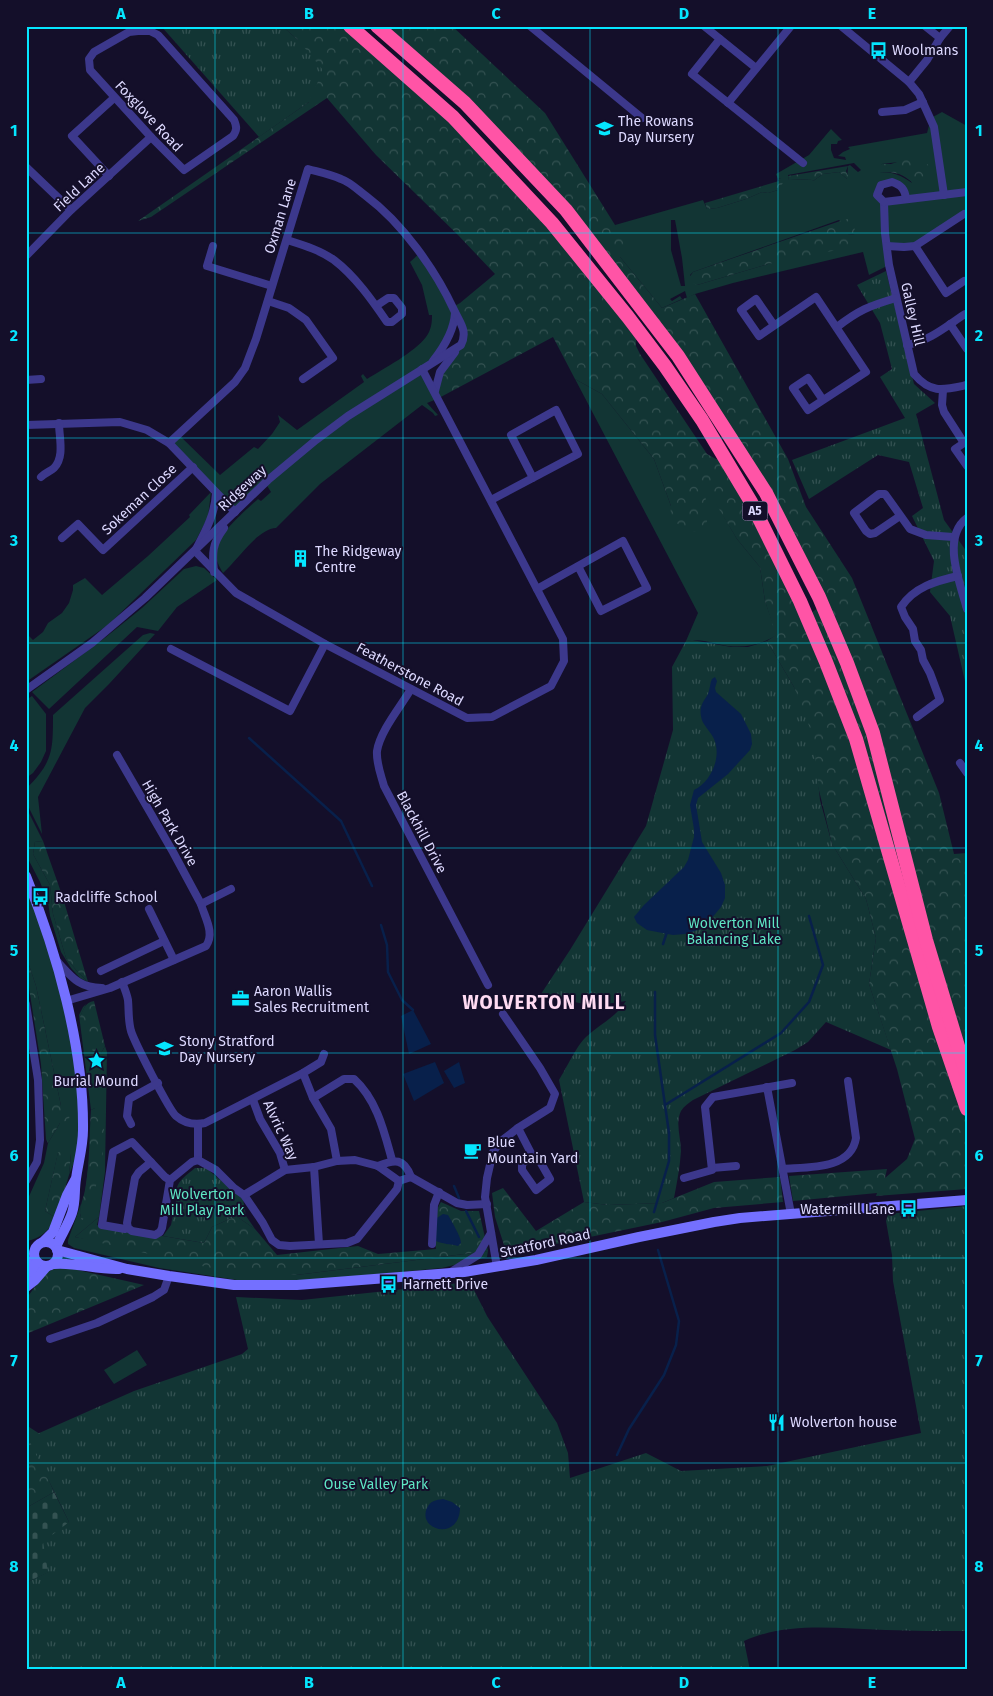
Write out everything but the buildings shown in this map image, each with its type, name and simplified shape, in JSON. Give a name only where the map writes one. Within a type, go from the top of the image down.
[{"type":"highway","name":"A5","points":[[350,26],[453,117],[552,223],[665,366],[702,420],[751,502],[800,601],[856,739],[939,1027],[967,1109]]},
{"type":"highway","name":"A5","points":[[377,26],[464,103],[566,210],[678,356],[766,493],[819,597],[848,664],[873,733],[926,940],[967,1076]]},
{"type":"street","points":[[530,26],[642,118]]},
{"type":"street","points":[[704,26],[756,68]]},
{"type":"street","points":[[728,103],[791,26]]},
{"type":"street","points":[[841,26],[909,82],[923,102],[934,127],[944,195]]},
{"type":"street","points":[[926,26],[940,38]]},
{"type":"street","points":[[909,82],[927,60],[940,38],[950,26]]},
{"type":"street","name":"Foxglove Road","points":[[128,29],[150,31],[158,35],[234,120],[237,126],[236,131],[233,136],[184,170],[114,98],[90,70],[89,59],[94,52],[128,29]]},
{"type":"street","points":[[720,39],[692,74],[803,163]]},
{"type":"street","points":[[109,176],[72,136],[114,98]]},
{"type":"street","points":[[882,112],[905,110],[923,102]]},
{"type":"street","name":"Field Lane","points":[[26,256],[71,210],[150,137]]},
{"type":"street","points":[[26,167],[71,210]]},
{"type":"street","name":"Oxman Lane","points":[[169,443],[235,382],[244,368],[268,301],[308,169],[342,179],[368,197],[395,223],[421,252],[442,285],[455,312]]},
{"type":"street","name":"Galley Hill","points":[[906,199],[906,192],[901,185],[892,182],[881,185],[877,195],[884,202],[887,246],[896,298],[914,374],[921,382],[932,389],[943,390]]},
{"type":"street","points":[[884,202],[962,192]]},
{"type":"street","points":[[887,246],[915,246],[964,214]]},
{"type":"street","points":[[287,240],[315,249],[334,260],[352,277],[376,306]]},
{"type":"street","points":[[213,246],[207,266],[272,286]]},
{"type":"street","points":[[915,246],[946,293],[964,281]]},
{"type":"street","points":[[774,325],[756,300],[741,310],[759,336],[816,297],[837,327],[866,372],[823,400]]},
{"type":"street","points":[[837,327],[858,311],[870,305],[896,298]]},
{"type":"street","points":[[268,301],[289,308],[306,320],[333,358],[303,379]]},
{"type":"street","points":[[434,392],[440,372],[464,337],[464,332],[455,312]]},
{"type":"street","points":[[432,362],[450,334],[455,312]]},
{"type":"street","points":[[907,345],[930,338],[965,314],[967,316]]},
{"type":"street","points":[[950,324],[967,349]]},
{"type":"street","name":"Ridgeway","points":[[26,690],[92,643],[145,598],[268,480],[316,440],[348,416],[432,362],[458,348]]},
{"type":"street","name":"Featherstone Road","points":[[195,551],[236,593],[326,644],[467,718],[492,717],[551,686],[564,661],[563,639],[422,369]]},
{"type":"street","points":[[26,380],[41,379]]},
{"type":"street","points":[[967,386],[943,390],[942,405],[944,412],[965,442],[955,449],[967,466]]},
{"type":"street","points":[[491,500],[533,478],[578,454],[556,410],[511,435],[533,478]]},
{"type":"street","points":[[26,425],[120,422],[147,430],[169,443],[235,512],[216,539],[213,556],[214,572]]},
{"type":"street","points":[[41,477],[54,469],[60,458],[59,423]]},
{"type":"street","name":"Sokeman Close","points":[[102,559],[104,550],[192,467]]},
{"type":"street","points":[[195,551],[216,506],[216,493]]},
{"type":"street","points":[[900,516],[875,533],[870,534],[854,513],[879,494],[885,494],[914,532],[953,537]]},
{"type":"street","points":[[967,518],[961,522],[953,537],[953,552],[967,609]]},
{"type":"street","name":"Sokeman Close","points":[[62,538],[78,524],[104,550]]},
{"type":"street","points":[[537,589],[578,566],[624,541],[647,588],[602,611],[578,566]]},
{"type":"street","points":[[917,717],[940,700],[923,660],[921,650],[915,641],[913,629],[901,607],[907,598],[924,586],[958,576]]},
{"type":"street","points":[[171,648],[290,711],[326,644]]},
{"type":"street","name":"Blackhill Drive","points":[[412,689],[381,739],[377,752],[380,772],[384,786],[488,985]]},
{"type":"street","name":"High Park Drive","points":[[66,1001],[110,988],[206,946],[211,934],[201,904],[117,755]]},
{"type":"street","points":[[960,763],[967,772]]},
{"type":"street","points":[[26,876],[55,959],[66,1001],[77,1055],[82,1093],[83,1133],[76,1179],[76,1199],[72,1214],[56,1248]]},
{"type":"street","points":[[201,904],[231,889]]},
{"type":"street","points":[[149,909],[174,960]]},
{"type":"street","points":[[100,971],[164,941]]},
{"type":"street","points":[[55,959],[75,981],[90,988],[110,988]]},
{"type":"street","points":[[122,982],[128,998],[128,1016],[131,1033],[175,1116],[185,1122],[198,1125],[205,1123],[253,1100],[321,1062],[324,1054]]},
{"type":"street","points":[[26,1004],[29,1039],[38,1080],[40,1140],[37,1162],[28,1176]]},
{"type":"street","points":[[497,1267],[485,1197],[493,1152],[500,1142],[518,1128],[550,1108],[555,1094],[540,1068],[503,1014]]},
{"type":"street","points":[[303,1073],[313,1098],[331,1129],[337,1161]]},
{"type":"street","points":[[313,1098],[344,1079],[354,1079],[364,1088],[380,1119],[392,1160]]},
{"type":"street","points":[[783,1169],[832,1164],[846,1156],[855,1147],[856,1138],[848,1080]]},
{"type":"street","points":[[712,1168],[706,1106],[713,1097],[792,1082]]},
{"type":"street","points":[[131,1124],[127,1116],[129,1099],[158,1083]]},
{"type":"street","points":[[768,1087],[791,1214]]},
{"type":"street","name":"Alvric Way","points":[[253,1100],[260,1120],[280,1153],[286,1170]]},
{"type":"street","points":[[198,1125],[198,1160]]},
{"type":"street","points":[[518,1128],[532,1155]]},
{"type":"street","points":[[170,1180],[132,1142],[113,1152],[102,1225],[128,1228],[132,1231],[155,1235],[160,1232],[170,1180],[192,1162],[198,1160],[216,1170],[244,1195],[272,1240],[279,1245],[348,1243],[357,1239],[397,1189],[399,1180]]},
{"type":"street","points":[[244,1195],[286,1170],[314,1168],[337,1161],[355,1160],[378,1166],[399,1180],[411,1177],[457,1203],[467,1205],[487,1204]]},
{"type":"street","points":[[378,1166],[392,1160],[400,1162],[408,1168],[411,1177]]},
{"type":"street","points":[[128,1228],[127,1223],[135,1178],[151,1162]]},
{"type":"street","points":[[684,1178],[712,1170],[712,1168],[736,1166]]},
{"type":"street","points":[[314,1168],[319,1244]]},
{"type":"street","points":[[36,1245],[50,1243],[56,1248],[58,1257],[35,1280],[27,1283],[28,1264],[36,1245],[53,1232],[66,1195],[76,1179]]},
{"type":"street","points":[[432,1244],[434,1205],[439,1192]]},
{"type":"street","name":"Stratford Road","points":[[56,1248],[127,1269],[169,1276],[234,1285],[296,1284],[449,1273],[497,1267],[639,1236],[714,1222],[967,1200]]},
{"type":"street","points":[[66,1227],[65,1243],[68,1253]]},
{"type":"street","points":[[449,1273],[478,1255],[491,1233]]},
{"type":"street","points":[[31,1260],[50,1265]]},
{"type":"street","name":"Stratford Road","points":[[50,1265],[65,1262],[106,1269],[127,1269]]},
{"type":"street","points":[[50,1339],[97,1323],[154,1297],[164,1290],[169,1276]]},
{"type":"green space","points":[[161,26],[282,26],[298,40],[323,70],[309,102],[259,137]]},
{"type":"green space","points":[[282,26],[348,26],[453,117],[552,223],[636,339],[636,346],[640,354],[707,454],[716,459],[726,460],[807,616],[822,605],[741,452],[566,210],[377,26],[452,26],[545,113],[629,250],[620,257],[662,308],[695,294],[788,459],[806,507],[852,578],[939,793],[954,854],[967,853],[967,1189],[876,1196],[877,1193],[793,1201],[789,1176],[887,1169],[885,1178],[907,1159],[915,1139],[897,1069],[869,984],[876,938],[866,899],[832,844],[794,687],[767,641],[776,635],[765,601],[760,567],[737,539],[705,486],[707,522],[695,532],[670,520],[671,506],[654,459],[602,394],[575,379],[553,337],[437,399],[435,385],[465,337],[453,307],[495,274],[376,155],[327,98],[151,217],[138,221],[309,102],[298,40]]},
{"type":"green space","points":[[942,112],[967,126],[967,209],[964,214],[921,242],[887,246],[889,265],[869,275],[863,252],[733,283],[687,298],[685,291],[670,299],[672,301],[680,296],[682,299],[662,308],[620,257],[615,225],[703,200],[707,209],[717,208],[762,192],[768,193],[778,190],[781,178],[778,179],[776,174],[809,155],[831,129],[842,140],[838,141],[837,144],[831,144],[834,158],[846,160],[845,157],[838,156],[850,149],[848,147],[927,133],[931,118]],"holes":[[[899,162],[912,183],[897,174],[879,172],[882,164]],[[854,163],[861,170],[858,172],[850,165],[848,166],[847,179],[839,172],[823,174],[813,181],[812,179],[789,180],[788,175]],[[881,185],[901,185],[906,199],[884,202],[877,195]],[[671,220],[675,220],[682,258],[685,286],[681,286],[671,250]],[[839,220],[855,235],[848,234],[848,237],[697,285],[690,275],[693,272]]]},
{"type":"green space","points":[[912,157],[922,160],[931,169],[928,183],[915,183],[899,174],[878,172],[876,170],[882,164],[891,164]]},
{"type":"green space","points":[[848,166],[846,171],[849,178],[847,179],[839,172],[823,174],[813,181],[811,179],[789,180],[788,176]]},
{"type":"green space","points":[[781,178],[783,183],[778,190],[768,193],[762,192],[717,208],[707,209],[705,203],[779,181],[778,179]]},
{"type":"green space","points":[[846,219],[851,219],[854,222],[855,235],[848,234],[849,244],[842,249],[768,264],[697,285],[690,282],[689,278],[693,272]]},
{"type":"green space","points":[[421,252],[455,312],[444,346],[422,369],[437,399],[427,403],[438,415],[435,416],[422,405],[320,484],[276,528],[255,539],[223,573],[216,554],[221,537],[258,499],[261,501],[271,492],[266,484],[235,512],[169,443],[179,435],[220,475],[254,447],[258,449],[280,422],[278,415],[297,430],[364,382],[361,376],[363,374],[367,379],[421,343],[430,329],[432,315],[429,315],[422,285],[410,262]]},
{"type":"green space","points":[[886,271],[914,384],[935,403],[916,414],[944,520],[967,552],[967,690],[950,616],[930,592],[934,561],[912,516],[923,508],[909,462],[878,455],[809,499],[792,460],[905,418],[880,377],[892,369],[880,323],[857,285]]},
{"type":"green space","points":[[575,379],[602,394],[654,459],[671,506],[705,484],[737,539],[760,567],[765,601],[777,635],[762,642],[740,647],[694,640],[686,641],[698,613]]},
{"type":"green space","points":[[211,492],[208,517],[196,540],[108,625],[26,682],[26,633],[33,640],[43,632],[48,623],[62,613],[69,603],[73,585],[85,578],[102,595],[190,517],[189,515]]},
{"type":"green space","points":[[196,566],[204,568],[217,580],[177,607],[158,631],[137,627],[49,709],[32,692],[142,608],[184,569]]},
{"type":"green space","points":[[155,634],[85,708],[38,797],[42,834],[26,802],[26,789],[42,771],[50,755],[53,738],[53,715],[143,635]]},
{"type":"green space","name":"Wolverton Mill Balancing Lake","points":[[692,640],[731,647],[748,647],[767,641],[794,687],[813,736],[820,800],[832,844],[866,899],[876,938],[869,984],[891,1050],[826,1022],[808,1042],[795,1050],[693,1100],[681,1111],[678,1120],[681,1151],[674,1198],[662,1203],[608,1205],[584,1202],[559,1080],[575,1051],[583,1041],[591,1032],[622,1007],[626,1001],[592,1006],[541,994],[646,826],[673,730],[672,667],[686,641]]},
{"type":"green space","points":[[32,696],[46,714],[46,751],[33,773],[26,778],[26,700]]},
{"type":"green space","points":[[27,809],[43,841],[35,842],[33,854],[50,885],[53,914],[66,958],[88,982],[80,978],[71,968],[61,952],[50,916],[48,902],[26,855]]},
{"type":"green space","points":[[43,841],[62,895],[88,982],[66,958],[53,914],[50,885],[33,854],[35,842]]},
{"type":"green space","points":[[26,881],[63,998],[77,1070],[80,1124],[77,1156],[69,1175],[71,1154],[58,1153],[45,1211],[56,1218],[44,1233],[26,1241],[26,1203],[44,1163],[48,1143],[60,1123],[61,1106],[36,986],[26,956]]},
{"type":"green space","points":[[26,956],[36,986],[61,1106],[70,1111],[69,1120],[60,1123],[48,1143],[46,1139],[41,1064],[26,979]]},
{"type":"green space","points":[[94,1001],[105,1046],[101,1053],[93,1051],[86,1040],[80,1017],[86,1005]]},
{"type":"green space","points":[[86,1004],[80,1017],[101,1053],[105,1046],[107,1052],[105,1172],[99,1217],[75,1237],[296,1275],[488,1251],[487,1257],[442,1268],[294,1282],[237,1280],[159,1268],[74,1248],[68,1244],[68,1240],[81,1204],[80,1215],[82,1220],[95,1108],[91,1110],[79,1015]]},
{"type":"green space","points":[[95,1108],[101,1116],[104,1127],[103,1155],[92,1200],[82,1221],[80,1209],[88,1170],[91,1110]]},
{"type":"green space","points":[[58,1152],[71,1153],[69,1175],[56,1218],[45,1211]]},
{"type":"green space","name":"Wolverton Mill Play Park","points":[[195,1168],[206,1168],[243,1199],[246,1216],[255,1229],[236,1216],[212,1227],[204,1243],[163,1236],[171,1225],[177,1187]]},
{"type":"green space","points":[[780,1177],[783,1202],[714,1208],[662,1222],[513,1253],[504,1245],[495,1217],[492,1193],[503,1188],[536,1231],[584,1202],[608,1205],[662,1203],[714,1182]]},
{"type":"green space","points":[[441,1202],[461,1211],[479,1211],[488,1251],[296,1275],[215,1269],[75,1237],[99,1217],[97,1225],[204,1243],[212,1227],[236,1216],[255,1229],[277,1255],[358,1246],[378,1254],[436,1249],[435,1218]]},
{"type":"green space","name":"Ouse Valley Park","points":[[967,1206],[967,1631],[796,1628],[778,1631],[744,1641],[750,1670],[26,1670],[26,1583],[48,1572],[43,1542],[69,1522],[28,1438],[134,1391],[242,1354],[248,1349],[236,1297],[302,1300],[470,1282],[487,1316],[557,1423],[568,1453],[570,1478],[646,1453],[681,1471],[767,1466],[921,1433],[893,1281],[892,1255],[886,1221],[888,1214]]},
{"type":"green space","points":[[60,1266],[144,1285],[26,1334],[26,1299],[45,1273]]},
{"type":"green space","points":[[137,1350],[147,1365],[114,1384],[104,1370]]},
{"type":"green space","points":[[26,1425],[46,1438],[47,1476],[54,1492],[26,1508]]},
{"type":"green space","points":[[54,1492],[69,1522],[49,1572],[26,1583],[26,1508]]},
{"type":"water","points":[[715,677],[717,681],[716,692],[741,714],[751,734],[752,744],[750,750],[728,774],[698,798],[696,805],[702,842],[721,873],[725,885],[725,898],[721,907],[701,929],[685,934],[673,935],[647,930],[637,923],[634,917],[684,867],[688,860],[694,837],[690,805],[694,790],[710,775],[716,761],[717,753],[714,739],[703,722],[701,712],[701,706],[708,694],[711,681]]},
{"type":"water","points":[[413,1010],[431,1044],[409,1054],[401,1016]]},
{"type":"water","points":[[435,1062],[444,1083],[414,1101],[403,1074]]},
{"type":"water","points":[[459,1062],[465,1083],[454,1088],[444,1071]]},
{"type":"water","points":[[443,1214],[448,1215],[458,1233],[461,1243],[458,1246],[436,1241],[437,1218]]},
{"type":"water","points":[[443,1499],[452,1502],[460,1508],[458,1519],[453,1525],[446,1529],[439,1529],[433,1527],[428,1522],[426,1516],[427,1508],[432,1502]]},
{"type":"waterway","points":[[249,738],[341,821],[372,886]]},
{"type":"waterway","points":[[665,1105],[781,1033],[809,1002],[823,965],[809,916]]},
{"type":"waterway","points":[[381,925],[387,945],[388,972],[402,1000],[413,1010]]},
{"type":"waterway","points":[[663,944],[667,932]]},
{"type":"waterway","points":[[654,1212],[669,1161],[669,1133],[655,1035],[655,992]]},
{"type":"waterway","points":[[454,1186],[459,1198]]},
{"type":"waterway","points":[[466,1211],[479,1237]]},
{"type":"waterway","points":[[617,1455],[629,1429],[664,1375],[676,1345],[679,1321],[658,1250]]},
{"type":"place","name":"Woolmans","points":[[878,50]]},
{"type":"place","name":"The Rowans Day Nursery","points":[[604,129]]},
{"type":"place","name":"The Ridgeway Centre","points":[[301,559]]},
{"type":"place","name":"Radcliffe School","points":[[41,897]]},
{"type":"place","name":"Aaron Wallis Sales Recruitment","points":[[240,999]]},
{"type":"place","name":"Stony Stratford Day Nursery","points":[[165,1049]]},
{"type":"place","name":"Burial Mound","points":[[96,1061]]},
{"type":"place","name":"Blue Mountain Yard","points":[[473,1150]]},
{"type":"place","name":"Watermill Lane","points":[[909,1209]]},
{"type":"place","name":"Harnett Drive","points":[[389,1284]]},
{"type":"place","name":"Wolverton house","points":[[776,1422]]},
{"type":"district","name":"WOLVERTON MILL","points":[[544,1002]]}]
